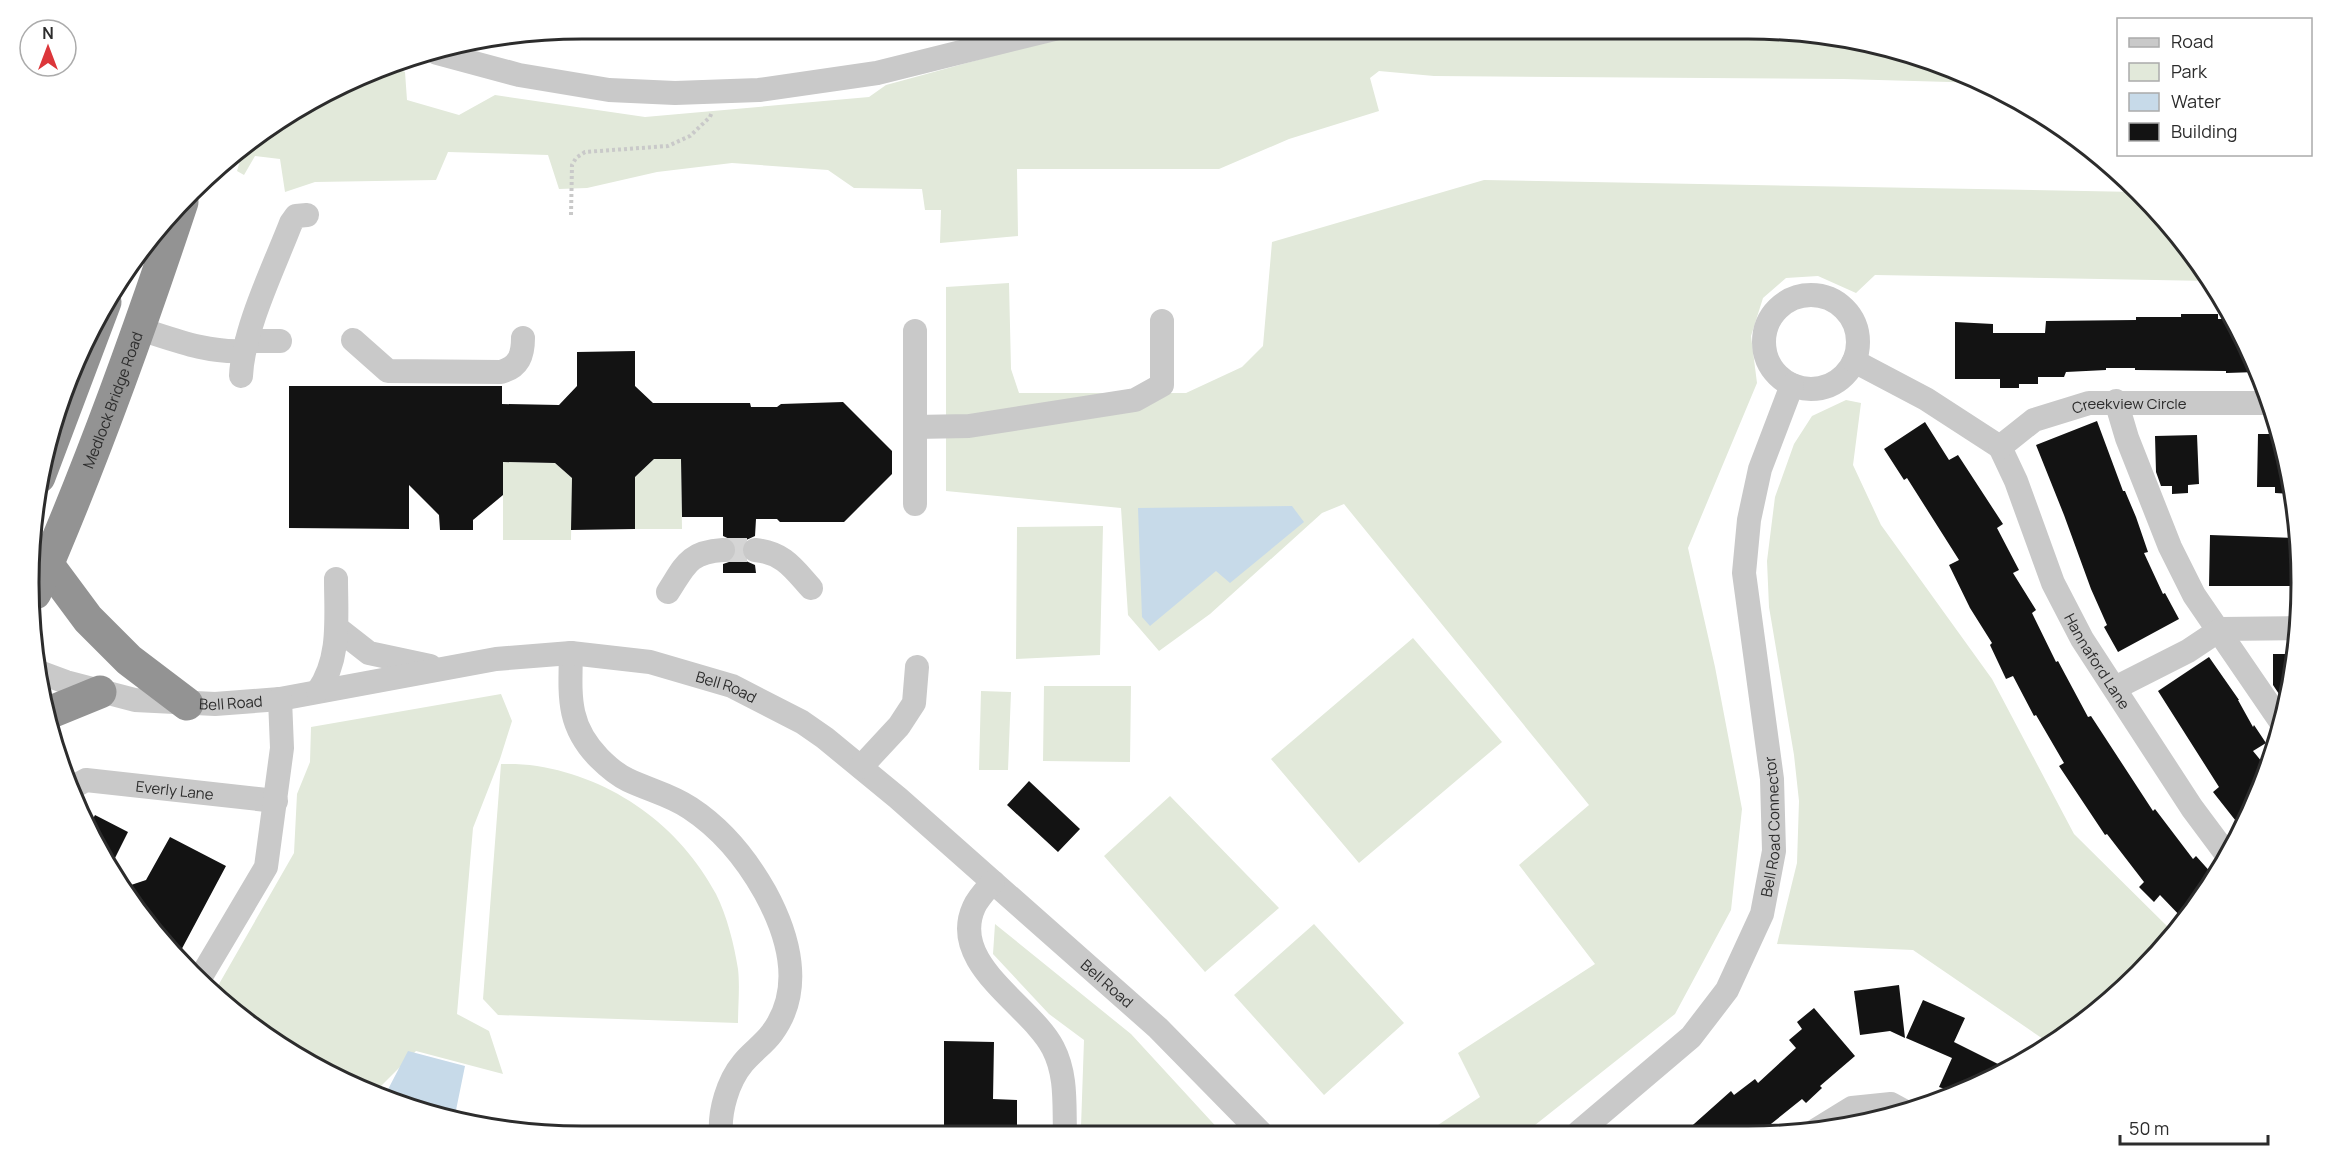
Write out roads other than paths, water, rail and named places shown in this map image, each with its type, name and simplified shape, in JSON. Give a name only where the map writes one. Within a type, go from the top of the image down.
[{"type":"highway","name":"Medlock Bridge Road","points":[[41,579],[140,329],[175,223]]},
{"type":"highway","points":[[41,579],[88,619],[129,660],[187,704]]},
{"type":"highway","points":[[55,710],[100,692]]},
{"type":"street","points":[[450,56],[519,75],[578,86],[642,93],[720,92],[759,90],[844,79],[1012,39]]},
{"type":"street","points":[[241,376],[245,346],[282,276],[293,219],[307,215]]},
{"type":"street","points":[[1810,295],[1836,302],[1854,322],[1858,348],[1854,361],[1848,371],[1831,385],[1808,389],[1792,385],[1770,368],[1763,347],[1767,322],[1785,302],[1797,297],[1810,295]]},
{"type":"street","points":[[915,427],[969,426],[1135,400],[1162,385],[1162,321]]},
{"type":"street","points":[[140,329],[203,349],[225,352],[245,346],[280,341]]},
{"type":"street","points":[[915,331],[915,504]]},
{"type":"street","points":[[353,340],[388,371],[501,372],[513,367],[522,357],[523,338]]},
{"type":"street","points":[[1854,361],[1926,399],[2000,447]]},
{"type":"street","name":"Bell Road Connector","points":[[1586,1126],[1691,1037],[1727,990],[1762,914],[1774,851],[1772,779],[1744,573],[1749,520],[1760,469],[1792,385]]},
{"type":"street","points":[[2116,401],[2127,438],[2170,547],[2194,595],[2275,713]]},
{"type":"street","name":"Creekview Circle","points":[[2000,447],[2034,420],[2089,403],[2116,401],[2260,404]]},
{"type":"street","name":"Hannaford Lane","points":[[2000,447],[2016,481],[2053,584],[2082,639],[2192,808],[2222,847]]},
{"type":"street","points":[[668,592],[689,560],[708,551],[723,550]]},
{"type":"street","points":[[755,550],[772,552],[790,564],[811,588]]},
{"type":"street","points":[[318,691],[328,677],[334,656],[337,628],[336,579]]},
{"type":"street","points":[[337,628],[369,653],[441,668]]},
{"type":"street","points":[[2115,688],[2188,651],[2218,631],[2289,628]]},
{"type":"street","points":[[571,653],[570,694],[575,719],[584,742],[610,769],[627,780],[676,800],[714,827],[738,851],[747,864],[765,892],[780,927],[791,976],[788,1002],[772,1034],[734,1075],[725,1102],[722,1126]]},
{"type":"street","name":"Bell Road","points":[[47,675],[100,692],[135,700],[215,704],[280,699],[496,658],[571,653],[650,662],[732,686],[802,722],[861,767],[1158,1028],[1255,1126]]},
{"type":"street","points":[[861,767],[899,726],[914,703],[917,667]]},
{"type":"street","points":[[204,972],[267,867],[282,748],[280,699]]},
{"type":"street","name":"Everly Lane","points":[[78,784],[86,780],[276,801]]},
{"type":"street","points":[[993,882],[979,898],[970,918],[970,941],[981,965],[1045,1035],[1054,1050],[1064,1083],[1065,1126]]},
{"type":"street","points":[[1835,1119],[1852,1108],[1894,1105]]},
{"type":"water","points":[[1292,506],[1304,522],[1230,583],[1216,571],[1150,626],[1142,617],[1138,508]]},
{"type":"water","points":[[408,1051],[465,1066],[456,1111],[388,1090]]},
{"type":"tunnel","points":[[723,550],[755,550]]}]
